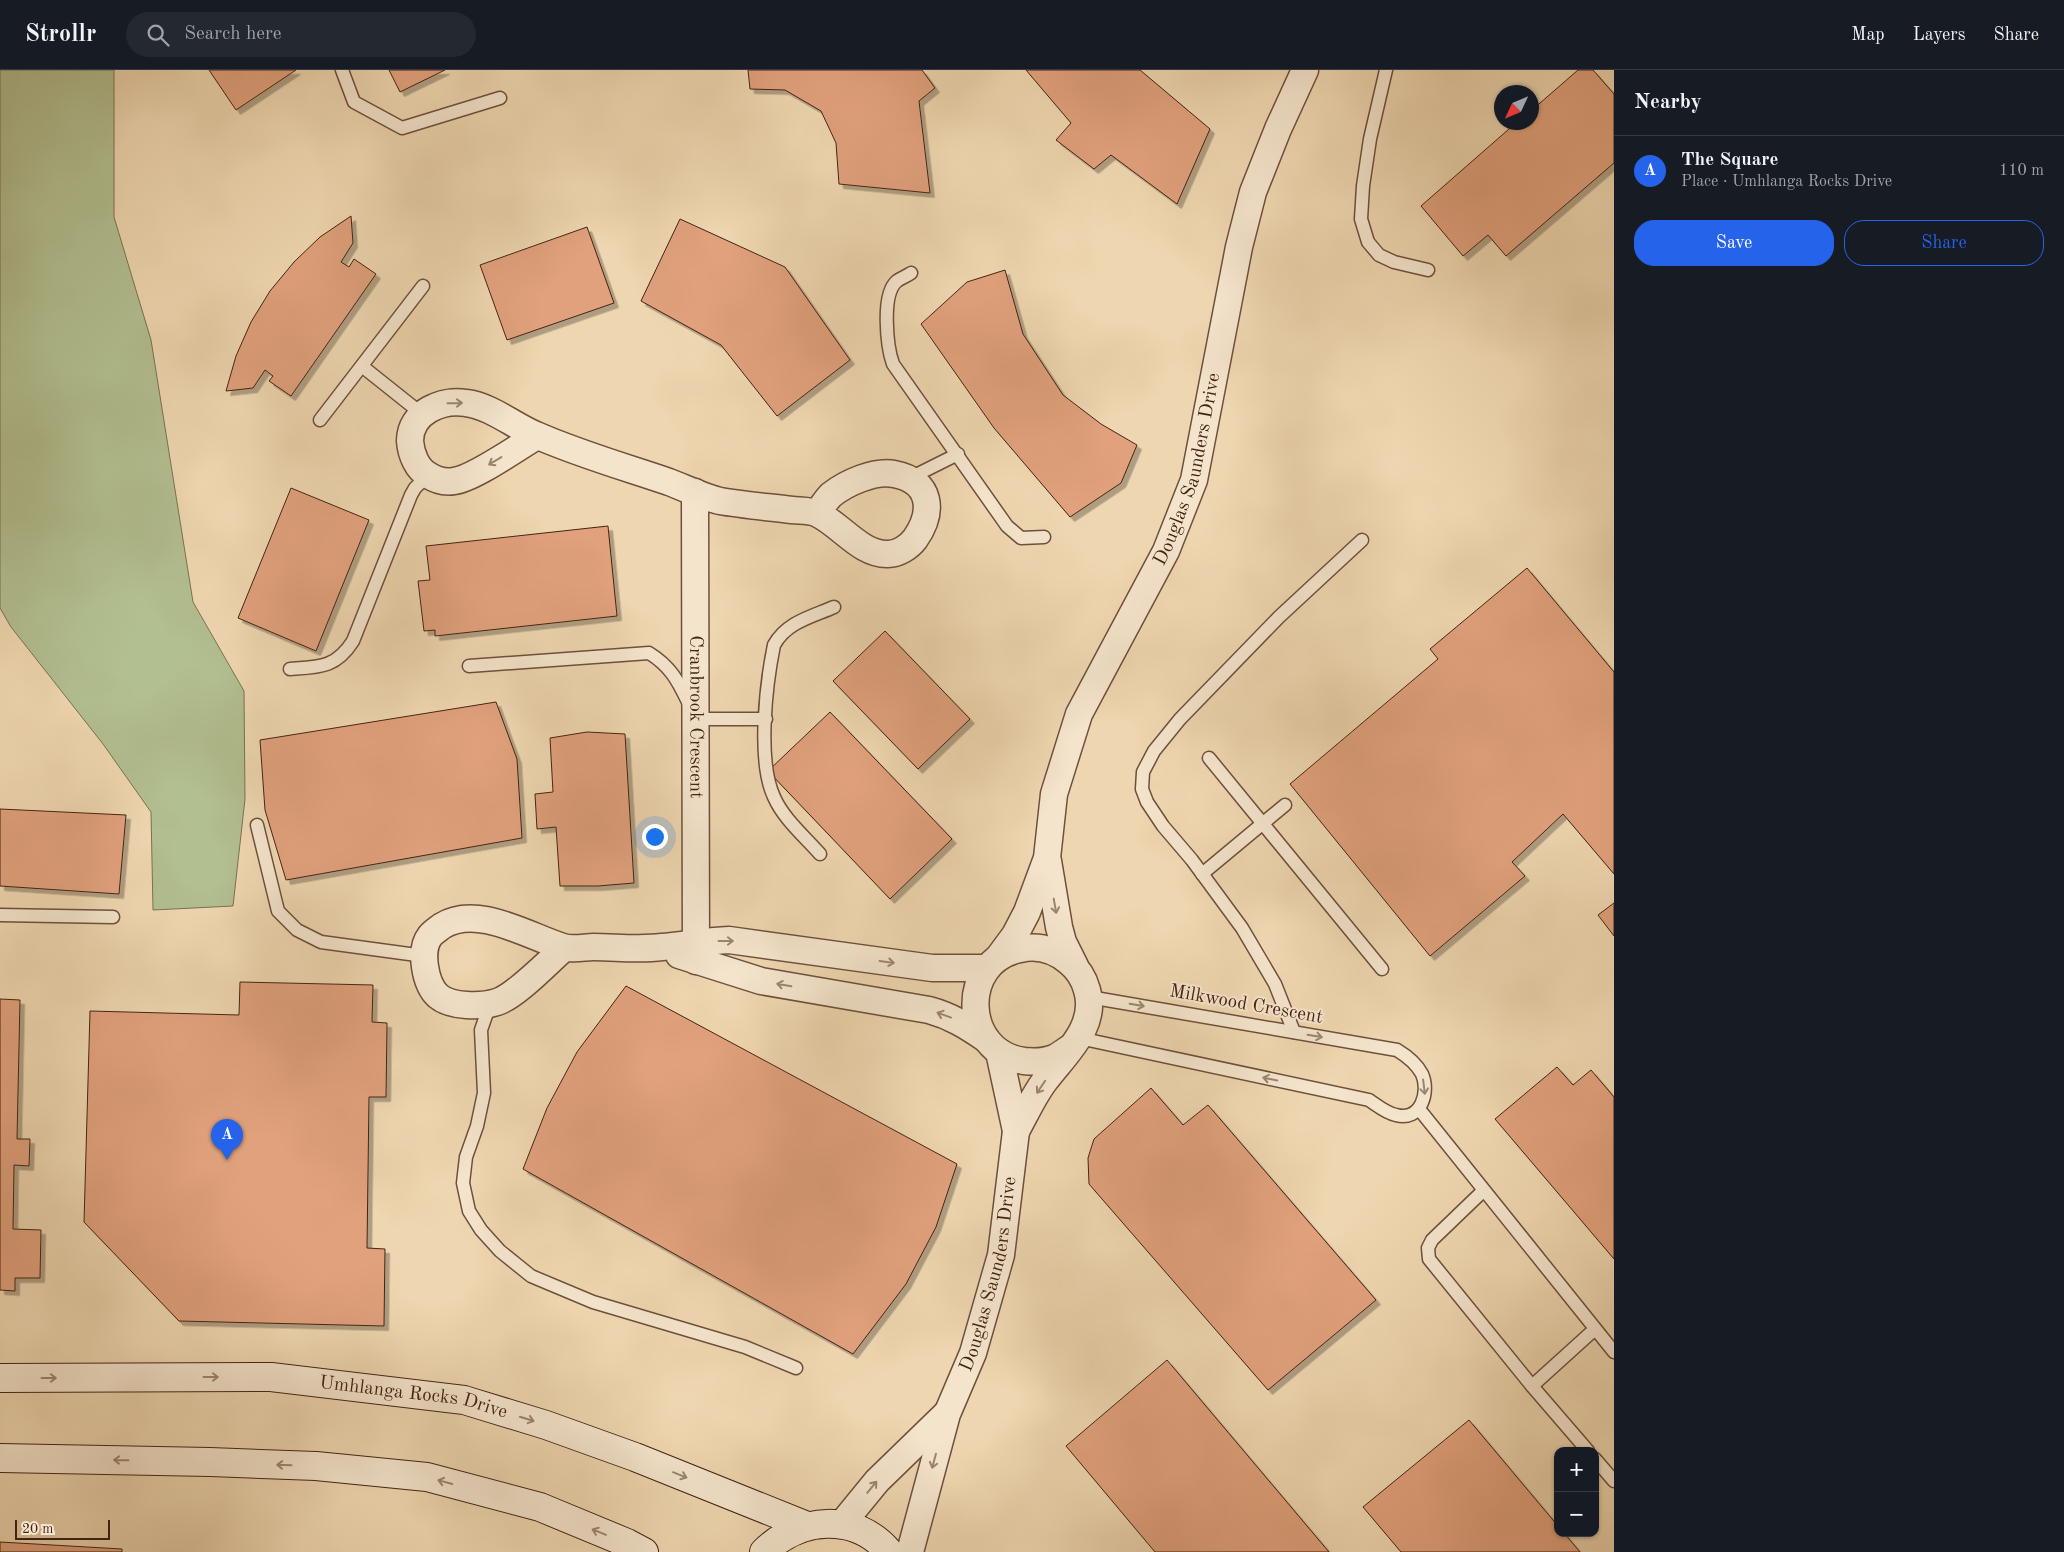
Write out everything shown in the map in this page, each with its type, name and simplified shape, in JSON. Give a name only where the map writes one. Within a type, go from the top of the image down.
[{"type":"main road","name":"Umhlanga Rocks Drive","points":[[0,1378],[271,1377],[464,1400],[546,1425],[635,1457],[807,1526]]},
{"type":"main road","points":[[0,1458],[316,1466],[427,1477],[540,1507],[628,1543],[644,1552]]},
{"type":"main road","points":[[764,1552],[791,1531],[807,1526],[824,1524],[841,1524],[857,1529],[872,1537],[889,1552]]},
{"type":"street","name":"Douglas Saunders Drive","points":[[993,963],[1015,935],[1027,912],[1047,858],[1054,794],[1079,714],[1166,551],[1194,480],[1237,257],[1254,192],[1278,129],[1305,70]]},
{"type":"street","points":[[537,436],[468,477],[454,482],[436,480],[422,472],[414,458],[410,440],[415,424],[422,414],[435,405],[448,402],[467,403],[484,408],[537,436],[718,500],[817,513],[875,552],[889,554],[900,551],[914,541],[928,514],[928,504],[922,490],[908,479],[893,473],[862,479],[831,496],[817,513]]},
{"type":"street","name":"Cranbrook Crescent","points":[[695,492],[696,952]]},
{"type":"street","name":"Douglas Saunders Drive","points":[[1047,858],[1059,927],[1063,942],[1075,966]]},
{"type":"street","points":[[564,948],[509,996],[490,1004],[454,1002],[437,995],[427,975],[424,956],[425,945],[429,936],[448,922],[473,917],[564,948],[660,948],[696,952],[761,981],[929,1010],[946,1015],[965,1024],[992,1045],[1016,1060],[1035,1062],[1054,1058],[1074,1043],[1085,1027],[1089,1014],[1089,997],[1084,980],[1075,966],[1062,956],[1047,949],[1030,947],[1013,950],[993,963],[979,980],[975,995],[975,1011],[978,1025],[992,1045]]},
{"type":"street","points":[[696,952],[729,940],[932,968],[993,963]]},
{"type":"street","name":"Douglas Saunders Drive","points":[[910,1552],[947,1414],[973,1353],[1001,1255],[1016,1131],[1037,1093],[1074,1043]]},
{"type":"street","name":"Douglas Saunders Drive","points":[[992,1045],[1016,1131]]},
{"type":"street","name":"Douglas Saunders Drive","points":[[841,1524],[877,1481],[947,1414]]},
{"type":"lane","points":[[342,70],[354,102],[402,128],[500,98]]},
{"type":"lane","points":[[1386,70],[1370,139],[1363,186],[1361,219],[1368,242],[1379,255],[1394,262],[1428,270]]},
{"type":"lane","points":[[911,274],[897,281],[889,292],[887,342],[893,364],[1014,533],[1022,538],[1044,536]]},
{"type":"lane","points":[[320,420],[363,367],[423,286]]},
{"type":"lane","points":[[363,367],[422,414]]},
{"type":"lane","points":[[908,479],[958,454]]},
{"type":"lane","points":[[290,669],[330,664],[348,650],[411,496],[415,488],[428,475]]},
{"type":"lane","points":[[1294,1032],[1275,984],[1242,928],[1163,826],[1147,802],[1142,789],[1143,772],[1154,751],[1180,719],[1279,617],[1362,540]]},
{"type":"lane","points":[[820,854],[780,808],[773,797],[768,781],[763,745],[774,645],[779,636],[789,626],[834,607]]},
{"type":"lane","points":[[469,666],[648,653],[664,662],[676,677],[696,720],[766,720]]},
{"type":"lane","points":[[1208,758],[1382,969]]},
{"type":"lane","points":[[1202,874],[1285,805]]},
{"type":"lane","points":[[257,825],[278,911],[297,930],[321,942],[424,956]]},
{"type":"lane","points":[[0,915],[113,917]]},
{"type":"lane","name":"Milkwood Crescent","points":[[1089,997],[1397,1050],[1413,1060],[1422,1074],[1425,1085],[1425,1097],[1419,1108]]},
{"type":"lane","points":[[490,1004],[481,1030],[484,1093],[477,1126],[466,1157],[463,1184],[469,1211],[481,1230],[500,1251],[530,1276],[593,1302],[745,1346],[796,1368]]},
{"type":"lane","points":[[1074,1043],[1369,1100],[1384,1111],[1397,1116],[1412,1114],[1419,1108],[1483,1191],[1614,1352]]},
{"type":"lane","points":[[1483,1191],[1432,1240],[1428,1248],[1429,1259],[1532,1386],[1585,1447]]},
{"type":"lane","points":[[1532,1386],[1595,1329]]},
{"type":"lane","points":[[1599,1464],[1614,1481]]},
{"type":"green space","points":[[0,70],[114,70],[114,217],[151,340],[193,602],[244,691],[245,799],[233,906],[153,910],[151,812],[103,744],[11,627],[0,608]]},
{"type":"building","points":[[209,70],[296,70],[236,110]]},
{"type":"building","points":[[389,70],[445,70],[400,92]]},
{"type":"building","points":[[748,70],[922,70],[935,88],[919,101],[930,193],[839,184],[836,143],[821,111],[785,90],[750,89]]},
{"type":"building","points":[[1026,70],[1140,70],[1210,129],[1177,204],[1111,155],[1094,169],[1056,140],[1071,123]]},
{"type":"building","points":[[1578,70],[1593,70],[1614,94],[1614,163],[1506,256],[1488,235],[1463,256],[1421,206],[1508,130],[1539,130],[1539,104]]},
{"type":"building","points":[[351,216],[353,243],[341,262],[349,267],[354,259],[376,274],[291,396],[269,381],[273,376],[265,370],[253,388],[226,391],[236,356],[251,322],[270,291],[294,262],[320,237]]},
{"type":"building","points":[[680,219],[785,267],[850,360],[777,416],[721,345],[641,301]]},
{"type":"building","points":[[587,227],[614,303],[507,340],[480,265]]},
{"type":"building","points":[[1005,270],[1023,334],[1063,395],[1101,424],[1137,445],[1121,483],[1070,517],[994,428],[921,324],[967,282]]},
{"type":"building","points":[[291,488],[369,520],[316,651],[238,618]]},
{"type":"building","points":[[608,526],[617,616],[435,636],[435,630],[424,631],[418,581],[430,580],[426,546]]},
{"type":"building","points":[[1527,568],[1614,672],[1614,874],[1563,814],[1512,862],[1525,876],[1430,956],[1290,784],[1438,659],[1430,649]]},
{"type":"building","points":[[885,631],[970,719],[918,769],[833,681]]},
{"type":"building","points":[[496,702],[517,759],[522,838],[286,880],[265,810],[260,740]]},
{"type":"building","points":[[830,712],[952,839],[890,899],[768,771]]},
{"type":"building","points":[[587,732],[625,734],[634,883],[598,886],[560,886],[556,827],[537,829],[535,794],[553,792],[550,738]]},
{"type":"building","points":[[0,809],[126,815],[119,894],[0,886]]},
{"type":"building","points":[[1614,903],[1614,936],[1598,915]]},
{"type":"building","points":[[240,982],[373,985],[372,1022],[387,1023],[386,1097],[369,1097],[367,1248],[385,1249],[384,1326],[179,1321],[84,1222],[90,1011],[239,1015]]},
{"type":"building","points":[[626,986],[957,1164],[936,1227],[906,1284],[853,1354],[523,1169],[547,1108],[577,1052]]},
{"type":"building","points":[[0,999],[20,1000],[17,1139],[30,1139],[29,1166],[14,1165],[13,1229],[41,1230],[40,1278],[15,1278],[15,1291],[0,1290]]},
{"type":"building","points":[[1557,1067],[1573,1085],[1591,1070],[1614,1097],[1614,1259],[1495,1119]]},
{"type":"building","points":[[1151,1088],[1183,1125],[1208,1105],[1376,1300],[1268,1390],[1089,1184],[1088,1158],[1094,1139]]},
{"type":"building","points":[[1167,1360],[1329,1552],[1155,1552],[1066,1446]]},
{"type":"building","points":[[1469,1420],[1554,1521],[1554,1537],[1567,1537],[1580,1552],[1401,1552],[1363,1507]]},
{"type":"building","points":[[0,1542],[122,1549],[122,1552],[0,1552]]},
{"type":"place","name":"The Square","points":[[227,1160]]}]
